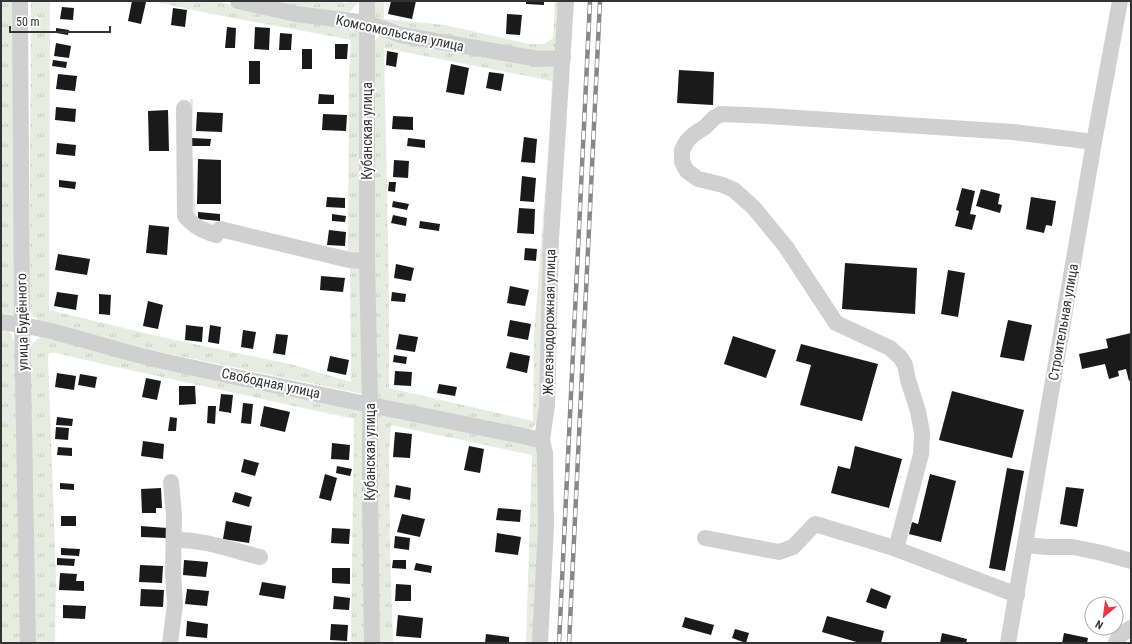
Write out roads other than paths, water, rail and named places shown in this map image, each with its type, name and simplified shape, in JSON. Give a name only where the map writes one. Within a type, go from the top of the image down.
[{"type":"street","name":"улица Будённого","points":[[20,1],[22,324],[28,643]]},
{"type":"street","name":"Комсомольская улица","points":[[238,1],[296,14],[367,23],[409,36],[539,59],[563,58]]},
{"type":"street","name":"Кубанская улица","points":[[367,1],[367,261],[372,643]]},
{"type":"street","name":"Железнодорожная улица","points":[[540,643],[546,527],[545,453],[542,440],[547,405],[551,239],[566,1]]},
{"type":"street","name":"Строительная улица","points":[[1008,643],[1094,142],[1124,20],[1120,1]]},
{"type":"street","points":[[184,108],[185,216],[192,224],[200,230],[216,235],[220,229],[349,260],[367,261]]},
{"type":"street","points":[[896,549],[921,454],[922,433],[918,411],[905,365],[900,357],[890,348],[836,323],[786,247],[754,208],[734,190],[724,185],[698,179],[687,171],[682,162],[682,150],[687,141],[693,135],[721,114],[807,118],[1013,132],[1094,142]]},
{"type":"street","name":"Свободная улица","points":[[1,322],[22,324],[60,333],[152,358],[542,440]]},
{"type":"street","points":[[170,643],[175,605],[173,573],[174,515],[171,482]]},
{"type":"street","points":[[705,538],[779,552],[793,547],[815,524],[896,549],[1017,595]]},
{"type":"street","points":[[174,540],[212,545],[260,557]]},
{"type":"street","points":[[1026,545],[1073,547],[1131,561]]},
{"type":"street","points":[[1116,643],[1119,636],[1131,628]]},
{"type":"railway","points":[[559,643],[590,1]]},
{"type":"railway","points":[[569,643],[600,1]]}]
